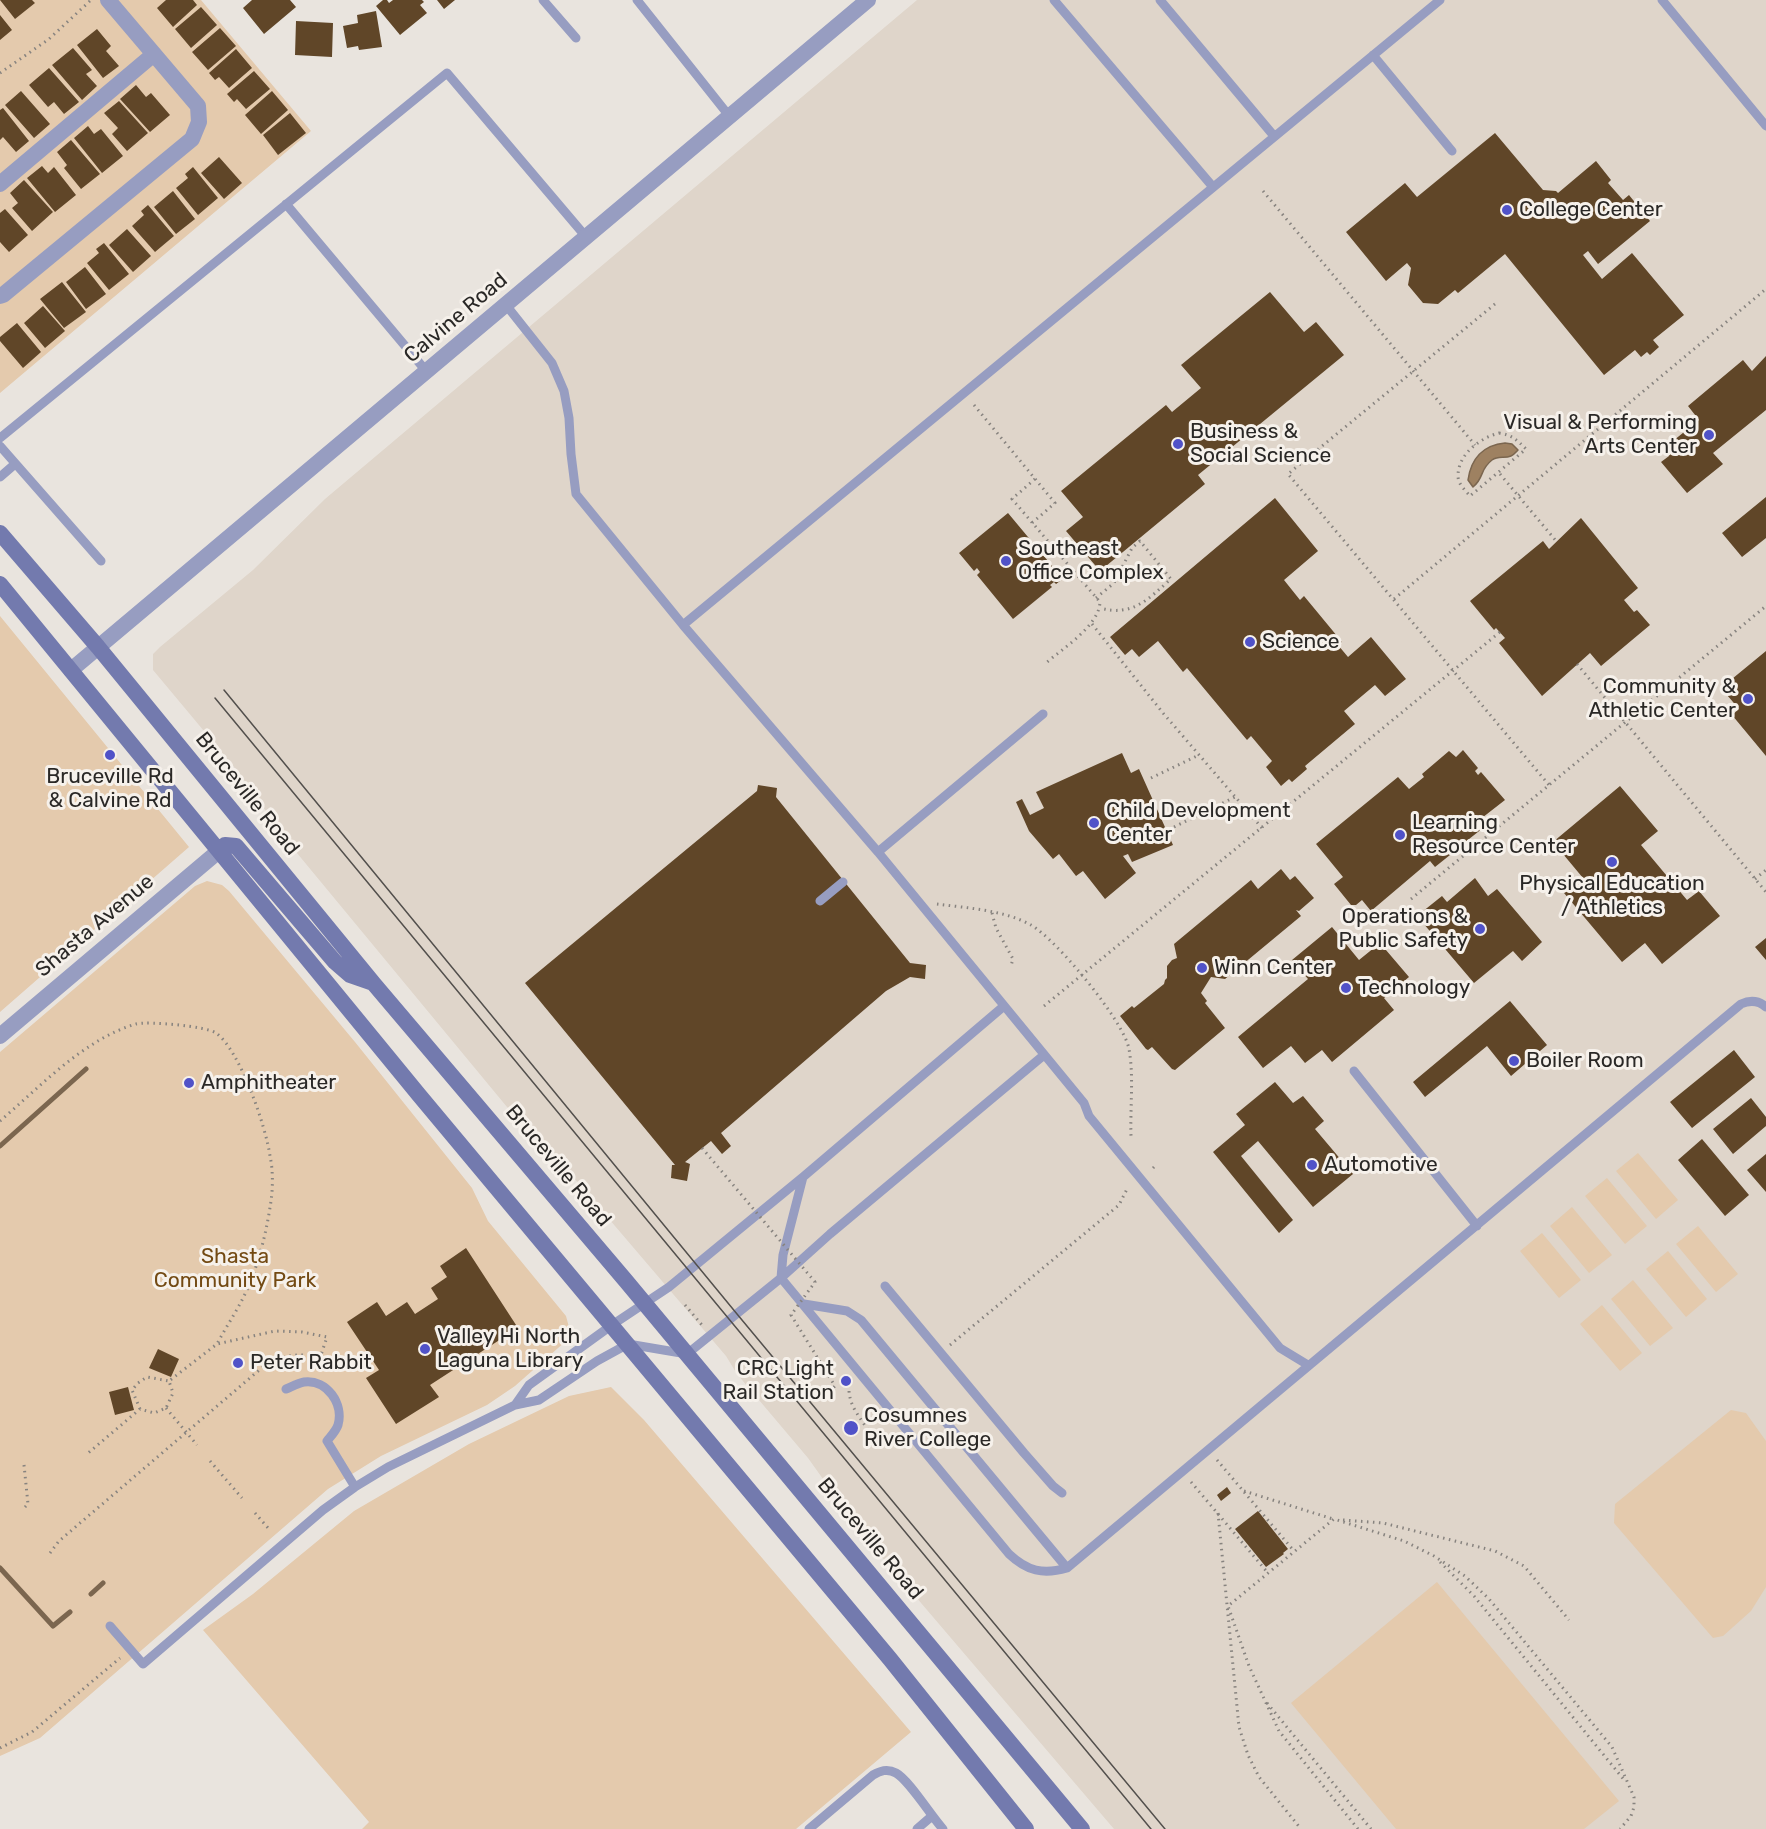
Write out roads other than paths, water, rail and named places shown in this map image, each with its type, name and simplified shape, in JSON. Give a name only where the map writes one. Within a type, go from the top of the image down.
[{"type":"main road","name":"Bruceville Road","points":[[0,533],[98,647],[374,984],[687,1354],[1082,1829]]},
{"type":"main road","points":[[0,584],[419,1095],[918,1694],[1026,1829]]},
{"type":"main road","points":[[219,850],[225,845],[236,846],[335,962],[350,975],[374,984]]},
{"type":"street","points":[[0,296],[3,296],[192,139],[199,122],[198,106],[108,0]]},
{"type":"street","name":"Calvine Road","points":[[71,670],[868,0]]},
{"type":"street","points":[[0,184],[154,54]]},
{"type":"street","name":"Shasta Avenue","points":[[0,1036],[219,850]]},
{"type":"lane","points":[[543,0],[576,38]]},
{"type":"lane","points":[[637,0],[730,117]]},
{"type":"lane","points":[[1054,0],[1213,187]]},
{"type":"lane","points":[[1160,0],[1274,136]]},
{"type":"lane","points":[[683,625],[1440,0]]},
{"type":"lane","points":[[1662,0],[1766,126]]},
{"type":"lane","points":[[1373,55],[1452,151]]},
{"type":"lane","points":[[0,438],[447,73],[587,238]]},
{"type":"lane","points":[[286,204],[427,372]]},
{"type":"lane","points":[[506,305],[552,363],[564,391],[569,418],[576,494],[683,625],[878,852],[1084,1103],[1089,1116],[1280,1348],[1308,1365]]},
{"type":"lane","points":[[0,446],[101,561]]},
{"type":"lane","points":[[0,477],[15,464]]},
{"type":"lane","points":[[878,852],[1043,714]]},
{"type":"lane","points":[[820,901],[843,882]]},
{"type":"lane","points":[[803,1177],[783,1255],[782,1278],[1009,1554],[1029,1569],[1045,1573],[1067,1568],[1741,1004],[1756,1001],[1766,1007]]},
{"type":"lane","points":[[515,1406],[529,1385],[669,1287],[803,1177],[1004,1006]]},
{"type":"lane","points":[[110,1626],[143,1664],[323,1510],[388,1467],[515,1406],[539,1400],[597,1361],[628,1344],[687,1354],[782,1278],[830,1234],[1044,1055]]},
{"type":"lane","points":[[1354,1071],[1478,1226]]},
{"type":"lane","points":[[885,1286],[1031,1461],[1062,1493]]},
{"type":"lane","points":[[804,1304],[847,1311],[861,1320],[1067,1568]]},
{"type":"lane","points":[[286,1389],[303,1382],[312,1383],[329,1391],[335,1398],[338,1407],[338,1426],[327,1441],[355,1487]]},
{"type":"lane","points":[[809,1829],[873,1775],[883,1770],[895,1772],[903,1779],[943,1829]]},
{"type":"lane","points":[[917,1829],[932,1816]]},
{"type":"waterway","points":[[0,1146],[86,1069]]},
{"type":"waterway","points":[[0,1568],[53,1626],[70,1612]]},
{"type":"waterway","points":[[91,1594],[103,1583]]},
{"type":"tram line","points":[[224,690],[737,1314],[1165,1829]]},
{"type":"tram line","points":[[215,698],[1151,1829]]},
{"type":"place","name":"College Center","points":[[1507,210]]},
{"type":"place","name":"Visual & Performing Arts Center","points":[[1709,435]]},
{"type":"place","name":"Business & Social Science","points":[[1178,444]]},
{"type":"place","name":"Southeast Office Complex","points":[[1006,561]]},
{"type":"place","name":"Science","points":[[1250,642]]},
{"type":"place","name":"Community & Athletic Center","points":[[1748,699]]},
{"type":"place","name":"Bruceville Rd & Calvine Rd","points":[[110,755]]},
{"type":"place","name":"Child Development Center","points":[[1094,823]]},
{"type":"place","name":"Learning Resource Center","points":[[1400,835]]},
{"type":"place","name":"Physical Education / Athletics","points":[[1612,862]]},
{"type":"place","name":"Operations & Public Safety","points":[[1480,929]]},
{"type":"place","name":"Winn Center","points":[[1202,968]]},
{"type":"place","name":"Technology","points":[[1346,988]]},
{"type":"place","name":"Boiler Room","points":[[1514,1061]]},
{"type":"place","name":"Amphitheater","points":[[189,1083]]},
{"type":"place","name":"Automotive","points":[[1312,1165]]},
{"type":"place","name":"Valley Hi North Laguna Library","points":[[425,1349]]},
{"type":"place","name":"Peter Rabbit","points":[[238,1363]]},
{"type":"place","name":"CRC Light Rail Station","points":[[846,1381]]},
{"type":"place","name":"Cosumnes River College","points":[[851,1428]]},
{"type":"park label","name":"Shasta Community Park","points":[[235,1269]]}]
